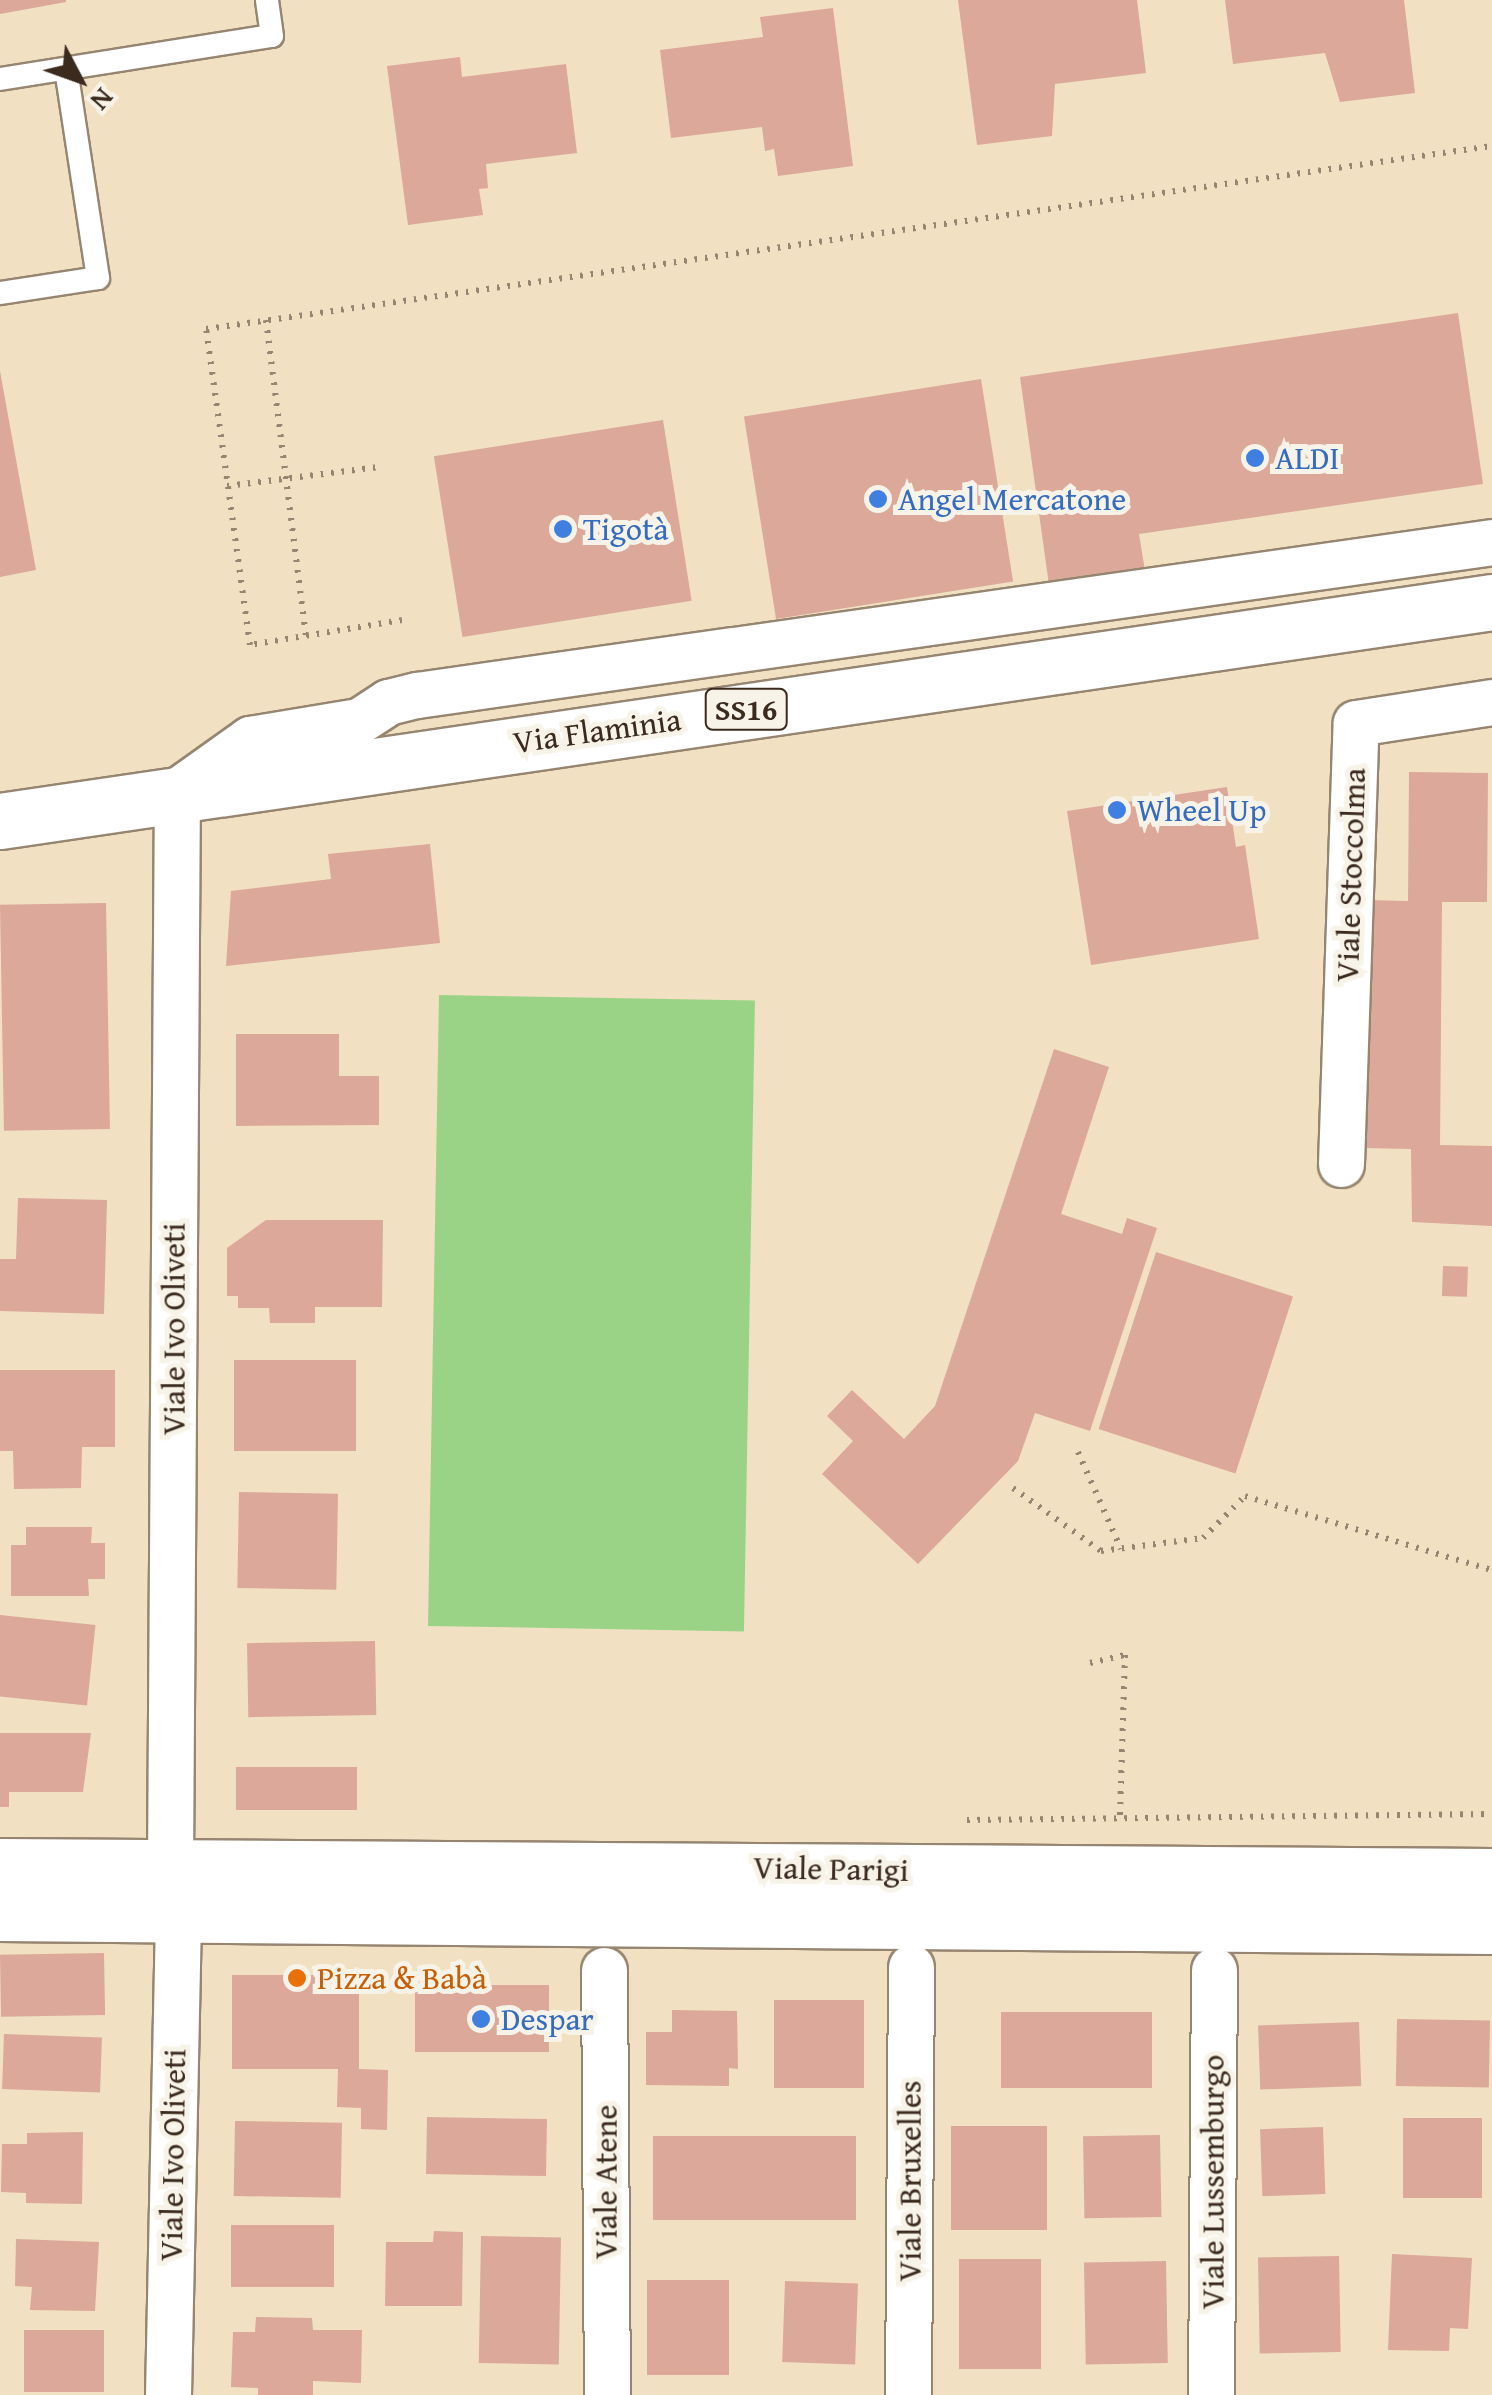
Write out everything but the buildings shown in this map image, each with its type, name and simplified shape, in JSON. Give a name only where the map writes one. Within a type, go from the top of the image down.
[{"type":"main road","name":"Via Flaminia","points":[[0,821],[177,791],[1492,602]]},
{"type":"main road","points":[[0,1866],[174,1890]]},
{"type":"main road","name":"Viale Parigi","points":[[174,1890],[1492,1876]]},
{"type":"main road","points":[[0,1912],[174,1890]]},
{"type":"main road","name":"Viale Parigi","points":[[174,1890],[1492,1926]]},
{"type":"street","points":[[177,791],[250,739],[359,721],[388,702],[417,696],[1492,542]]},
{"type":"street","name":"Viale Stoccolma","points":[[1341,1164],[1356,722],[1492,702]]},
{"type":"street","name":"Viale Ivo Oliveti","points":[[168,2395],[174,1890],[177,791]]},
{"type":"street","name":"Viale Bruxelles","points":[[908,2395],[911,1966]]},
{"type":"street","name":"Viale Atene","points":[[604,1970],[607,2395]]},
{"type":"street","name":"Viale Lussemburgo","points":[[1211,2395],[1214,1970]]},
{"type":"lane","points":[[0,79],[272,36],[267,0]]},
{"type":"lane","points":[[0,293],[98,278],[66,68]]},
{"type":"path","points":[[402,620],[250,645],[206,329],[1492,146]]},
{"type":"path","points":[[266,320],[306,636]]},
{"type":"path","points":[[228,486],[379,467]]},
{"type":"path","points":[[1078,1452],[1120,1549]]},
{"type":"path","points":[[1013,1488],[1101,1550],[1202,1538],[1245,1496],[1492,1570]]},
{"type":"path","points":[[1090,1664],[1125,1656],[1120,1818]]},
{"type":"path","points":[[960,1820],[1492,1814]]},
{"type":"green space","points":[[439,995],[755,1001],[744,1631],[428,1626]]},
{"type":"place","name":"ALDI","points":[[1255,458]]},
{"type":"place","name":"Angel Mercatone","points":[[878,499]]},
{"type":"place","name":"Tigotà","points":[[563,529]]},
{"type":"place","name":"Wheel Up","points":[[1117,810]]},
{"type":"place","name":"Pizza & Babà","points":[[297,1978]]},
{"type":"place","name":"Despar","points":[[481,2019]]}]
